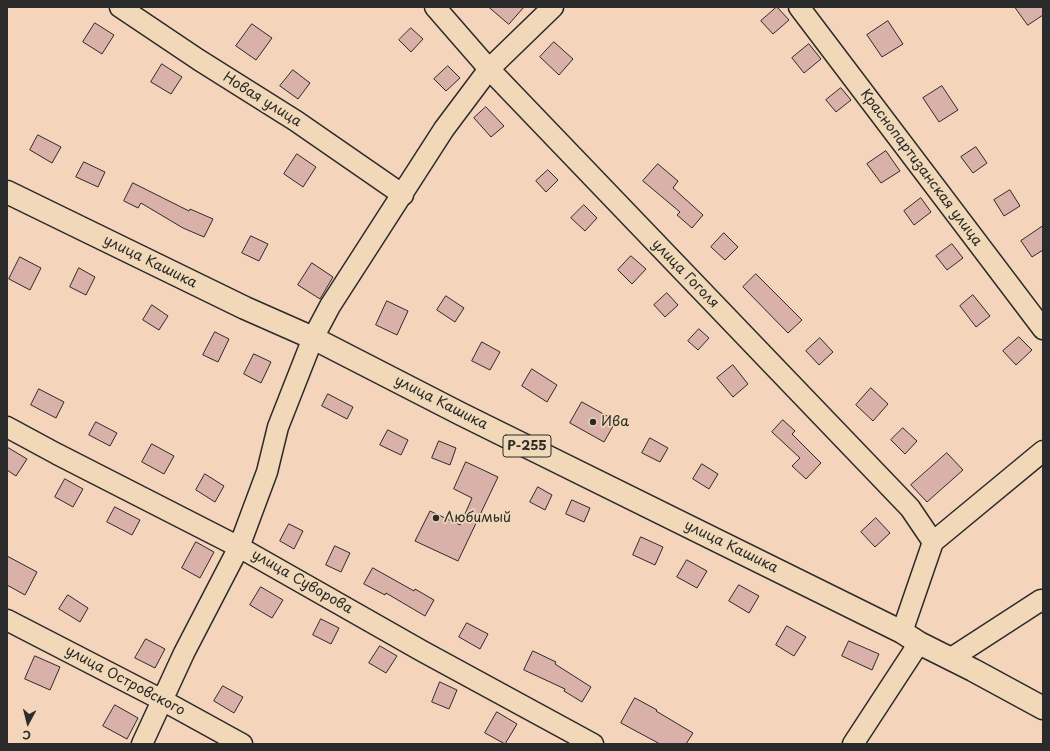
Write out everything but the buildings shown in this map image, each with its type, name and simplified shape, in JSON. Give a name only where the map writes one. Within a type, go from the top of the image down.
[{"type":"highway","name":"улица Кашика","points":[[7,192],[245,308],[313,338],[461,414],[911,638],[1043,708]]},
{"type":"street","name":"Новая улица","points":[[120,7],[199,60],[296,121],[402,195]]},
{"type":"street","name":"улица Гоголя","points":[[435,7],[489,69],[910,508],[932,542]]},
{"type":"street","points":[[142,744],[162,700],[239,547],[267,472],[278,427],[313,338],[330,306],[444,129],[489,69],[553,7]]},
{"type":"street","name":"Краснопартизанская улица","points":[[799,7],[1043,329]]},
{"type":"street","name":"улица Суворова","points":[[7,427],[64,458],[239,547],[422,651],[594,744]]},
{"type":"street","points":[[853,744],[911,638],[932,542],[1043,451]]},
{"type":"street","points":[[950,658],[1041,600],[1043,602]]},
{"type":"street","name":"улица Островского","points":[[7,620],[162,700],[242,744]]},
{"type":"place","name":"Ива","points":[[593,422]]},
{"type":"place","name":"Любимый","points":[[436,518]]}]
